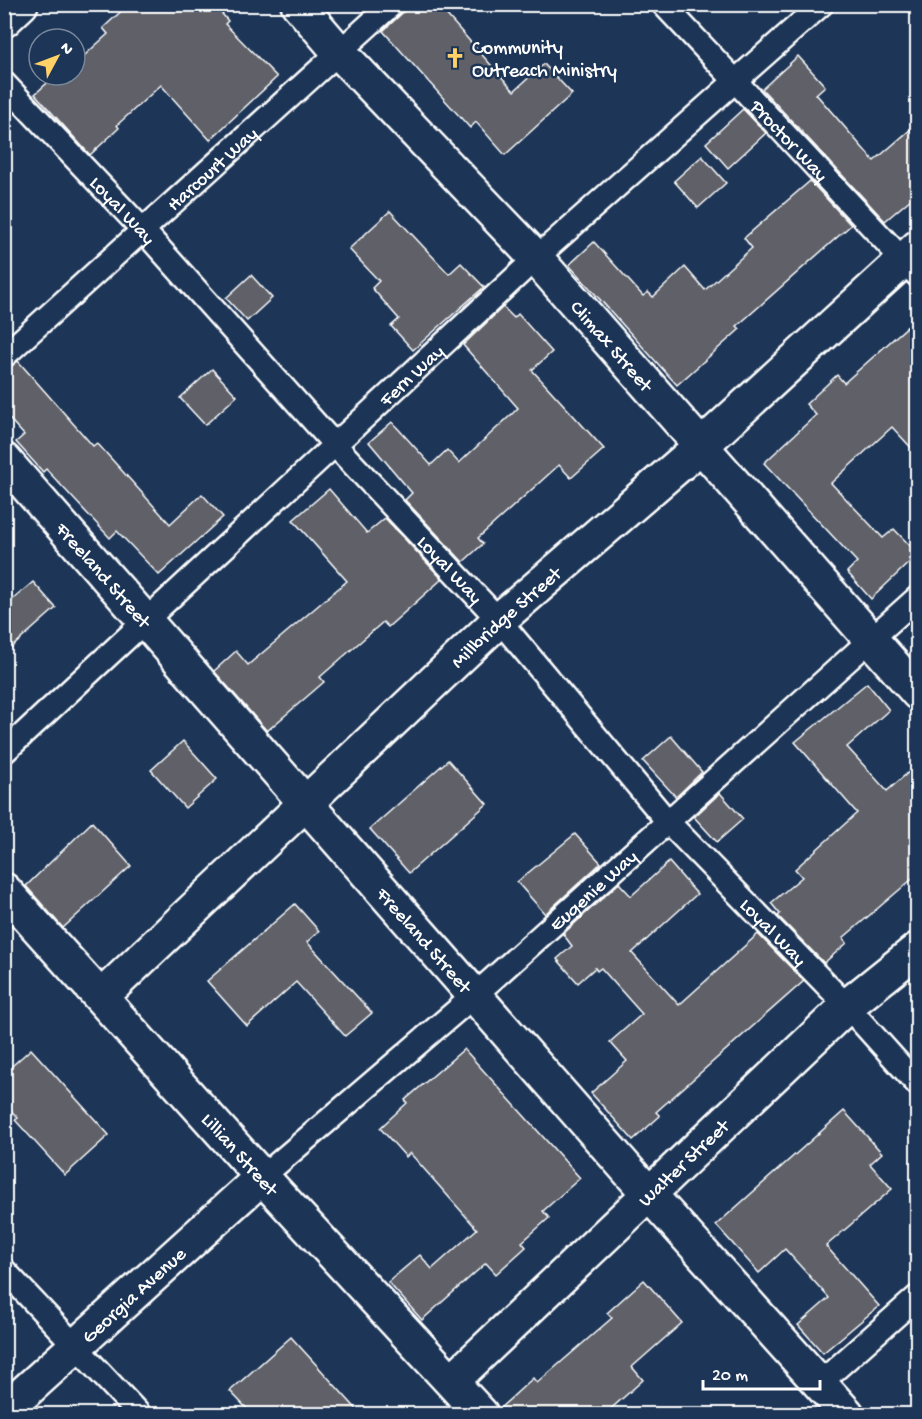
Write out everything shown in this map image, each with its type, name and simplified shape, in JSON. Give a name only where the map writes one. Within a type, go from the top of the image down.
[{"type":"street","points":[[4,20],[21,4]]},
{"type":"street","name":"Climax Street","points":[[298,4],[339,52],[536,258],[918,693]]},
{"type":"street","name":"Millbridge Street","points":[[101,997],[499,620],[913,261]]},
{"type":"street","name":"Freeland Street","points":[[4,460],[476,994],[648,1193],[847,1414]]},
{"type":"street","name":"Lillian Street","points":[[4,890],[262,1177],[481,1414]]},
{"type":"street","name":"Walter Street","points":[[452,1381],[848,1006],[918,949]]},
{"type":"street","name":"Georgia Avenue","points":[[4,1411],[262,1177]]},
{"type":"lane","name":"Harcourt Way","points":[[4,356],[392,4]]},
{"type":"lane","name":"Proctor Way","points":[[663,4],[734,83],[913,261]]},
{"type":"lane","name":"Fern Way","points":[[4,752],[146,623],[334,444],[536,258],[822,4]]},
{"type":"lane","name":"Loyal Way","points":[[4,83],[142,229],[334,444],[499,620],[668,822],[848,1006],[918,1085]]},
{"type":"lane","name":"Eugenie Way","points":[[262,1177],[476,994],[918,597]]},
{"type":"lane","points":[[4,1270],[139,1414]]},
{"type":"lane","points":[[819,1384],[918,1296]]},
{"type":"building","points":[[129,4],[214,4],[228,21],[225,24],[277,77],[210,140],[161,85],[117,125],[119,128],[90,155],[35,94],[43,87],[87,87],[87,53],[108,34],[103,28]]},
{"type":"building","points":[[412,4],[437,4],[514,91],[544,64],[572,94],[505,155],[476,122],[470,128],[383,31]]},
{"type":"building","points":[[798,56],[825,86],[816,94],[874,161],[918,123],[918,193],[885,221],[762,89]]},
{"type":"building","points":[[743,109],[766,133],[728,168],[706,143]]},
{"type":"building","points":[[702,156],[726,183],[698,208],[674,181]]},
{"type":"building","points":[[810,181],[851,225],[737,326],[740,329],[677,385],[569,265],[594,242],[643,296],[648,292],[653,297],[685,267],[705,290],[752,248],[744,238]]},
{"type":"building","points":[[390,211],[449,274],[461,263],[484,287],[413,350],[391,326],[399,319],[372,288],[379,281],[349,249]]},
{"type":"building","points":[[251,275],[272,298],[247,321],[226,298]]},
{"type":"building","points":[[503,307],[514,318],[518,314],[552,352],[532,370],[604,449],[571,478],[559,465],[478,538],[483,544],[463,562],[405,500],[412,493],[369,442],[392,422],[431,465],[447,450],[459,463],[518,408],[463,345]]},
{"type":"building","points":[[918,317],[918,455],[892,427],[831,483],[883,538],[894,529],[918,554],[871,599],[847,572],[857,562],[764,463],[816,415],[806,404],[837,375],[844,383]]},
{"type":"building","points":[[18,361],[93,446],[97,443],[170,524],[202,494],[223,517],[159,575],[117,531],[110,538],[46,469],[43,472],[16,442],[24,435],[4,413],[4,369]]},
{"type":"building","points":[[212,369],[237,396],[205,425],[180,398]]},
{"type":"building","points":[[329,489],[367,533],[385,518],[442,579],[388,627],[383,622],[320,677],[324,682],[267,731],[214,671],[236,651],[248,665],[347,581],[293,520]]},
{"type":"building","points":[[33,582],[56,608],[4,654],[4,607]]},
{"type":"building","points":[[867,683],[889,710],[847,747],[887,791],[918,764],[918,874],[843,938],[847,943],[824,963],[778,916],[780,914],[771,903],[802,877],[795,869],[857,813],[795,742]]},
{"type":"building","points":[[671,736],[702,772],[676,797],[643,761]]},
{"type":"building","points":[[183,741],[217,779],[185,808],[151,770]]},
{"type":"building","points":[[448,760],[487,804],[409,873],[370,829]]},
{"type":"building","points":[[720,793],[743,819],[717,842],[694,817]]},
{"type":"building","points":[[92,822],[131,866],[63,928],[26,886]]},
{"type":"building","points":[[575,834],[601,863],[545,914],[517,882]]},
{"type":"building","points":[[669,862],[697,894],[632,953],[679,1005],[758,934],[804,981],[656,1112],[660,1116],[633,1140],[591,1093],[627,1061],[610,1042],[642,1014],[601,968],[597,971],[595,968],[578,983],[557,959],[572,946],[563,934],[619,883],[631,896]]},
{"type":"building","points":[[295,904],[319,931],[307,942],[372,1013],[345,1036],[296,982],[247,1026],[207,981]]},
{"type":"building","points":[[31,1049],[109,1135],[65,1175],[15,1120],[18,1118],[4,1103],[4,1073]]},
{"type":"building","points":[[464,1049],[580,1178],[543,1211],[549,1218],[522,1242],[526,1247],[496,1274],[486,1263],[422,1320],[388,1282],[420,1255],[432,1269],[477,1229],[410,1153],[406,1157],[380,1128],[407,1103],[405,1100]]},
{"type":"building","points":[[844,1111],[882,1153],[870,1164],[892,1189],[826,1246],[879,1306],[823,1353],[798,1325],[829,1298],[785,1249],[759,1273],[716,1225]]},
{"type":"building","points":[[644,1280],[682,1323],[632,1367],[643,1380],[605,1414],[499,1414],[499,1409],[533,1378],[537,1383],[612,1318],[607,1313]]},
{"type":"building","points":[[291,1337],[361,1414],[252,1414],[230,1391]]},
{"type":"place","name":"Community Outreach Ministry","points":[[455,58]]}]
